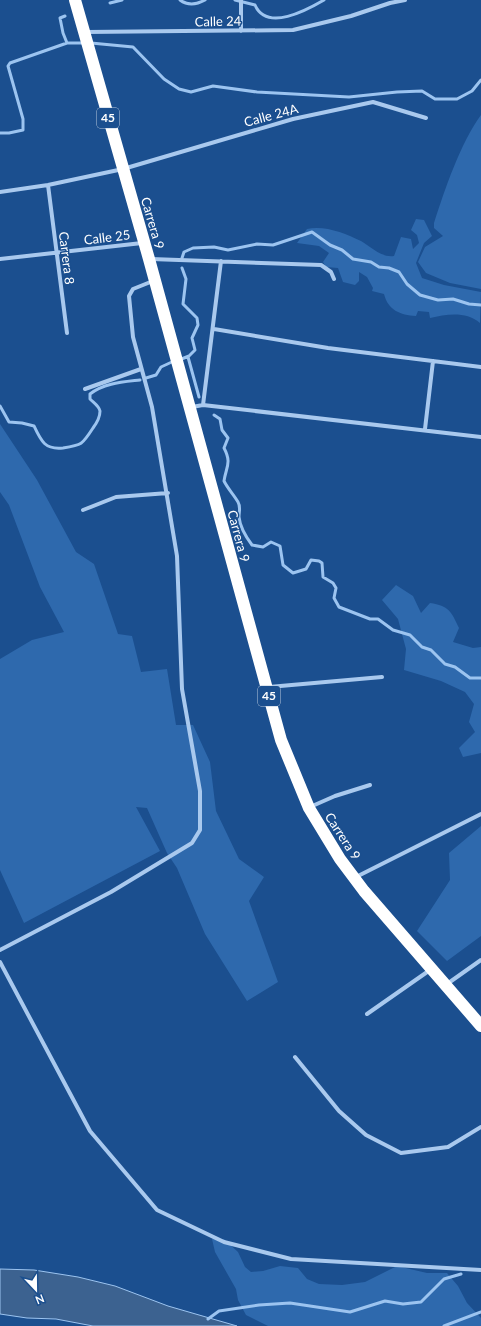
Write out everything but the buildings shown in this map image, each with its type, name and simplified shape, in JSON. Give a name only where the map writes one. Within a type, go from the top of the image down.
[{"type":"highway","name":"Carrera 9","points":[[75,0],[155,280],[281,740],[309,808],[326,839],[354,878],[481,1026]]},
{"type":"street","points":[[241,0],[241,31]]},
{"type":"street","name":"Calle 24","points":[[83,32],[293,30],[352,16],[390,3],[405,0]]},
{"type":"street","name":"Calle 24A","points":[[123,169],[292,119],[373,102],[426,118]]},
{"type":"street","points":[[0,192],[48,185],[123,169]]},
{"type":"street","name":"Carrera 8","points":[[48,185],[66,333]]},
{"type":"street","name":"Calle 25","points":[[0,259],[56,254],[144,243]]},
{"type":"street","points":[[149,259],[321,265],[330,272],[334,279]]},
{"type":"street","points":[[203,405],[214,329],[221,261]]},
{"type":"street","points":[[0,950],[111,892],[186,848],[192,843],[200,830],[200,790],[182,689],[177,556],[168,493],[152,407],[133,337],[129,296],[133,289],[155,280]]},
{"type":"street","points":[[214,329],[328,348],[481,367]]},
{"type":"street","points":[[424,429],[433,361]]},
{"type":"street","points":[[85,389],[141,369]]},
{"type":"street","points":[[190,408],[203,405],[424,429],[481,437]]},
{"type":"street","points":[[83,510],[116,498],[168,493]]},
{"type":"street","points":[[266,688],[382,677]]},
{"type":"street","points":[[309,808],[335,796],[370,785]]},
{"type":"street","points":[[354,878],[481,814]]},
{"type":"street","points":[[446,984],[481,960]]},
{"type":"street","points":[[0,962],[90,1131],[157,1210],[224,1242],[291,1259],[481,1270]]},
{"type":"street","points":[[367,1014],[432,968]]},
{"type":"street","points":[[295,1057],[338,1111],[366,1135],[401,1153],[448,1147],[481,1127]]},
{"type":"shaded area","points":[[481,115],[481,289],[450,283],[426,273],[418,262],[425,247],[443,236],[434,228],[434,223],[448,182],[466,139]]},
{"type":"shaded area","points":[[416,219],[424,220],[432,236],[424,243],[416,263],[422,278],[444,285],[481,292],[480,323],[475,319],[456,314],[430,318],[429,312],[418,311],[416,316],[400,313],[388,304],[384,294],[372,291],[373,288],[367,277],[359,272],[359,281],[355,285],[343,282],[338,268],[326,267],[323,262],[329,253],[319,246],[297,243],[307,229],[320,228],[355,238],[381,254],[394,256],[401,237],[411,239],[413,249],[419,243],[417,235],[411,230]]},
{"type":"shaded area","points":[[0,424],[37,480],[76,552],[94,564],[118,634],[132,636],[141,672],[167,669],[176,725],[193,725],[210,762],[216,811],[239,859],[264,877],[249,901],[278,982],[247,1001],[205,934],[177,868],[167,853],[147,808],[136,807],[160,851],[24,923],[0,870],[0,659],[32,640],[64,632],[40,587],[9,505],[0,492]]},
{"type":"shaded area","points":[[396,585],[413,596],[421,613],[430,603],[449,610],[459,628],[453,642],[473,648],[481,647],[481,753],[463,757],[459,748],[475,732],[469,722],[474,704],[465,692],[441,681],[404,670],[406,649],[398,619],[382,600]]},
{"type":"shaded area","points":[[481,826],[481,936],[447,961],[417,931],[450,880],[449,853]]},
{"type":"shaded area","points":[[212,1239],[224,1239],[238,1252],[245,1267],[251,1272],[263,1271],[280,1266],[298,1268],[307,1279],[319,1284],[342,1285],[365,1282],[397,1266],[427,1273],[447,1273],[458,1286],[467,1303],[481,1318],[481,1326],[268,1326],[246,1315],[238,1300],[236,1289],[215,1252]]},
{"type":"shaded area","points":[[0,1269],[34,1270],[78,1277],[115,1286],[168,1306],[237,1326],[93,1326],[56,1319],[27,1318],[0,1314]]},
{"type":"waterway","points":[[110,3],[122,0]]},
{"type":"waterway","points":[[180,0],[192,4],[205,0]]},
{"type":"waterway","points":[[235,0],[255,5],[261,13],[268,17],[278,18],[298,13],[324,0]]},
{"type":"waterway","points":[[65,16],[60,18],[67,43]]},
{"type":"waterway","points":[[0,133],[23,130],[23,119],[8,66],[10,63],[67,43],[83,43]]},
{"type":"waterway","points":[[91,43],[133,47],[164,79],[179,89],[191,92],[213,86],[257,92],[349,97],[422,91],[435,99],[457,99],[472,91],[481,80]]},
{"type":"waterway","points":[[182,258],[184,252],[193,248],[214,247],[228,250],[257,244],[273,245],[312,232],[330,245],[342,250],[353,259],[371,262],[379,267],[389,268],[399,272],[407,284],[420,295],[438,300],[453,299],[469,304],[481,305]]},
{"type":"waterway","points":[[179,360],[189,356],[195,350],[192,338],[198,325],[197,318],[183,304],[186,279],[182,268]]},
{"type":"waterway","points":[[188,357],[199,397]]},
{"type":"waterway","points":[[146,378],[156,375],[161,367],[174,361]]},
{"type":"waterway","points":[[0,406],[9,422],[34,426],[39,436],[48,446],[52,448],[69,447],[78,445],[84,441],[99,418],[100,411],[90,399],[90,394],[107,385],[140,380]]},
{"type":"waterway","points":[[214,415],[220,419],[222,430],[228,438],[224,448],[228,458],[224,481],[239,504],[239,517],[241,524],[252,545],[263,547],[271,542],[280,546],[283,565],[293,573],[306,569],[311,560],[319,561],[322,563],[323,577],[333,583],[336,588],[334,598],[339,607],[370,619],[378,619],[393,630],[410,635],[422,647],[431,650],[445,664],[455,667],[470,678],[481,678]]},
{"type":"waterway","points":[[208,1319],[219,1311],[259,1305],[290,1303],[350,1312],[385,1301],[403,1304],[421,1302],[444,1279],[461,1274]]},
{"type":"waterway","points":[[444,1326],[481,1312]]}]
